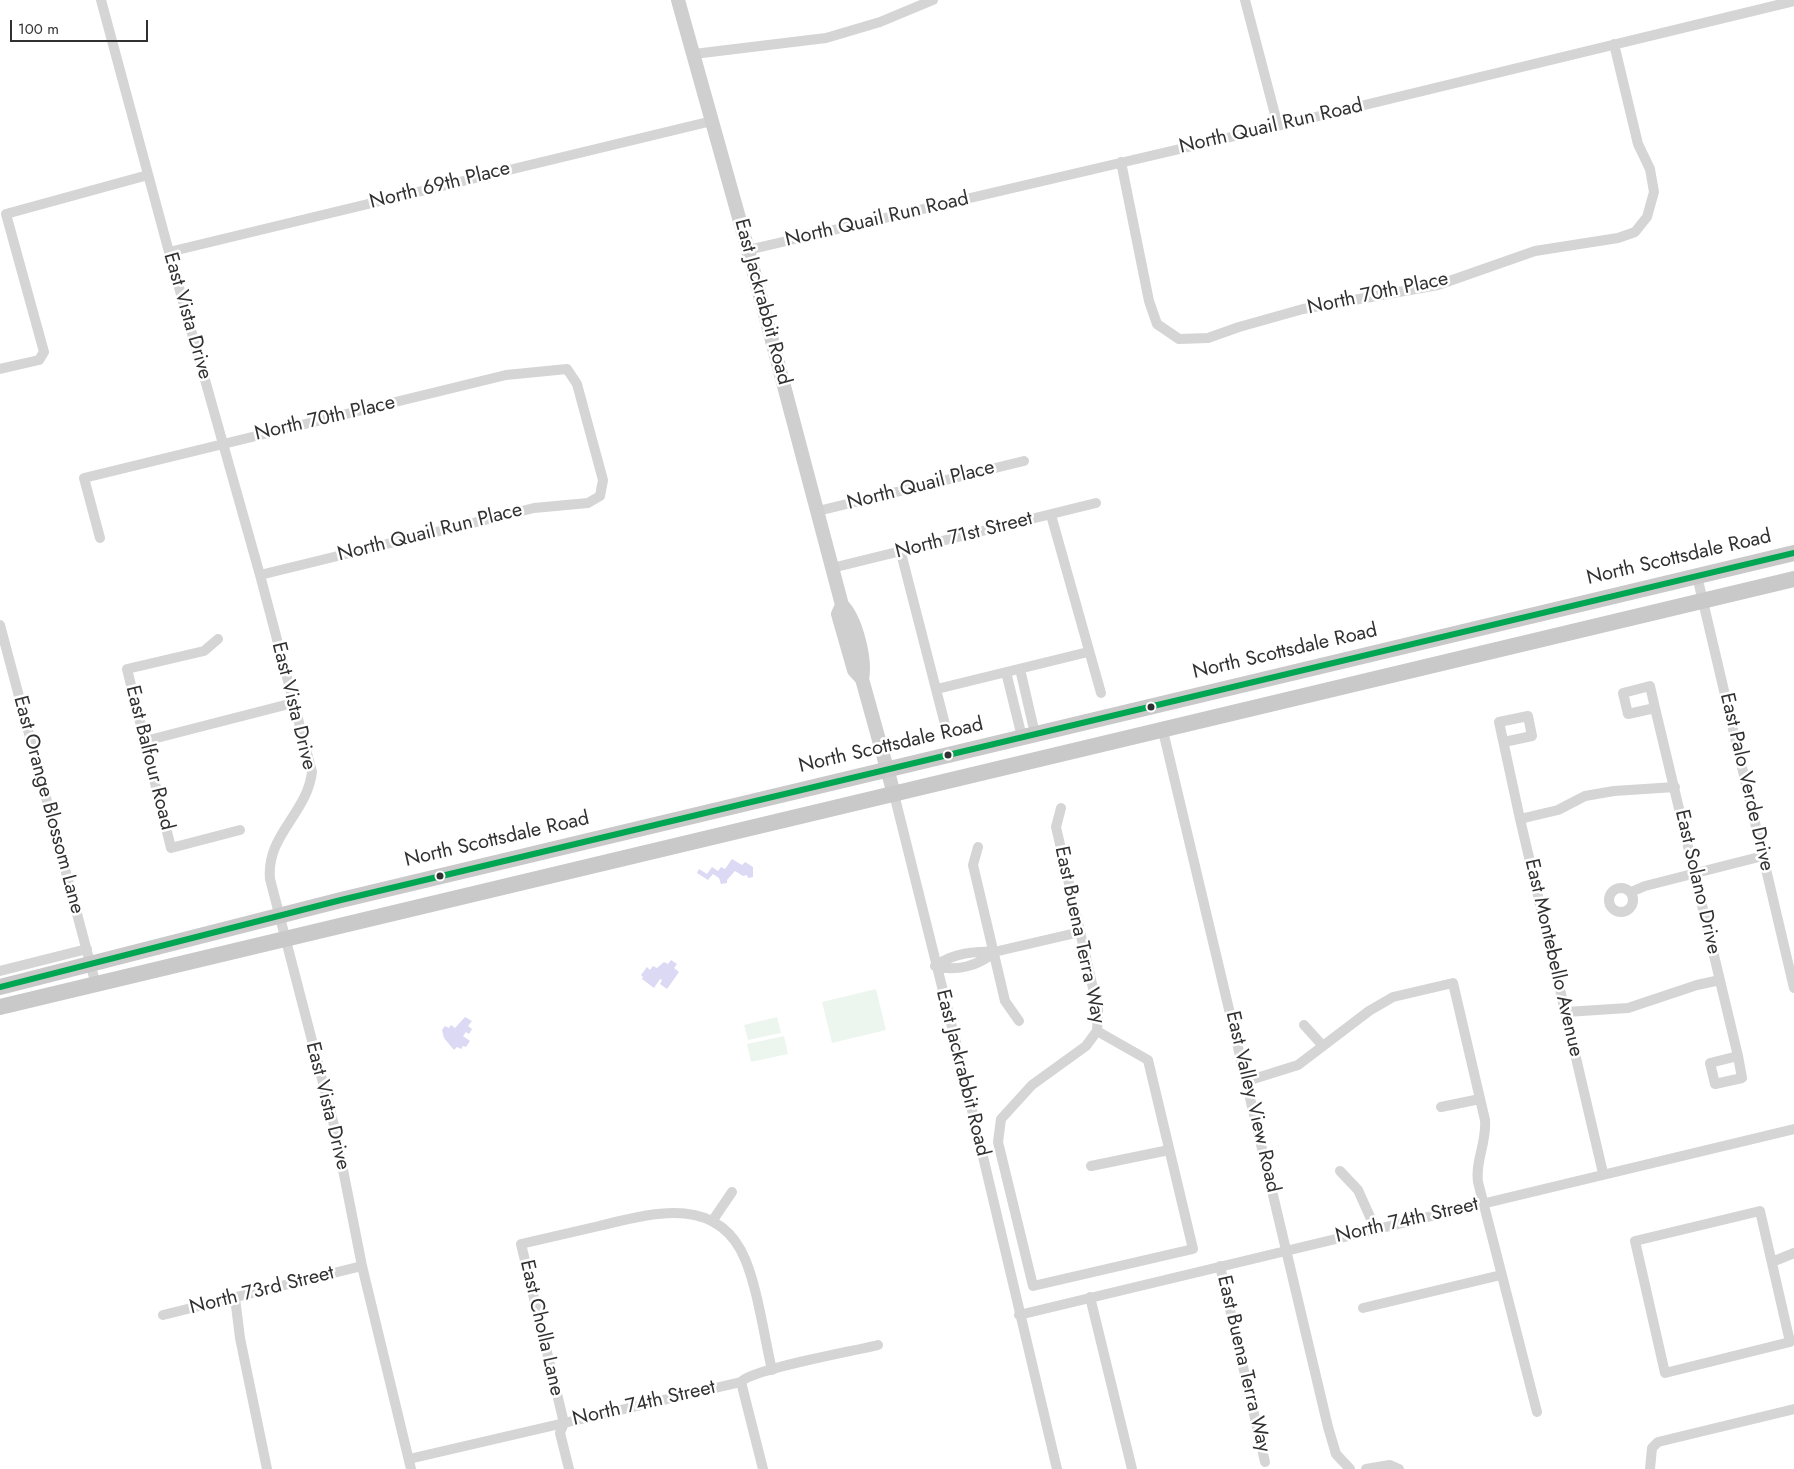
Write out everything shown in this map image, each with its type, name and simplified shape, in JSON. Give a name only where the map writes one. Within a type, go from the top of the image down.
[{"type":"main road","name":"North Scottsdale Road","points":[[0,987],[89,957],[280,916],[672,820],[1794,553]]},
{"type":"main road","points":[[0,1007],[1794,579]]},
{"type":"main road","points":[[672,820],[679,846]]},
{"type":"main road","points":[[607,836],[610,862]]},
{"type":"street","name":"East Vista Drive","points":[[101,0],[169,252],[224,443],[312,772],[308,790],[271,853],[270,879],[335,1129],[362,1266],[410,1464]]},
{"type":"street","name":"East Jackrabbit Road","points":[[678,0],[818,511],[842,605],[838,614],[854,670],[862,679],[894,794],[1057,1469]]},
{"type":"street","points":[[694,54],[826,38],[880,22],[933,0]]},
{"type":"street","points":[[1245,0],[1278,126]]},
{"type":"street","name":"North Quail Run Road","points":[[748,250],[1278,126],[1794,1]]},
{"type":"street","name":"North 70th Place","points":[[1121,162],[1149,301],[1157,324],[1179,339],[1208,338],[1303,309],[1438,285],[1535,251],[1618,238],[1635,232],[1647,217],[1654,192],[1650,169],[1638,144],[1614,44]]},
{"type":"street","name":"North 69th Place","points":[[169,252],[712,121]]},
{"type":"street","points":[[0,369],[39,360],[44,352],[6,214],[148,175]]},
{"type":"street","name":"North 70th Place","points":[[100,538],[84,478],[506,375],[567,368],[577,384],[603,480],[600,496]]},
{"type":"street","name":"North Quail Place","points":[[818,511],[1024,461]]},
{"type":"street","name":"North Quail Run Place","points":[[260,575],[534,508],[588,503],[600,496]]},
{"type":"street","name":"North 71st Street","points":[[832,568],[901,553],[1096,503]]},
{"type":"street","points":[[1051,515],[1101,693]]},
{"type":"street","points":[[901,553],[947,732]]},
{"type":"street","name":"East Palo Verde Drive","points":[[1697,576],[1794,988]]},
{"type":"street","name":"East Orange Blossom Lane","points":[[0,625],[96,985]]},
{"type":"street","name":"East Balfour Road","points":[[218,639],[204,651],[127,669],[171,848],[240,830]]},
{"type":"street","points":[[937,689],[1088,652]]},
{"type":"street","points":[[1020,669],[1029,735]]},
{"type":"street","points":[[1006,672],[1029,735]]},
{"type":"street","points":[[145,742],[293,703]]},
{"type":"street","name":"East Solano Drive","points":[[1655,708],[1696,873],[1738,1056]]},
{"type":"street","name":"East Valley View Road","points":[[1163,731],[1336,1454],[1350,1469]]},
{"type":"street","name":"East Montebello Avenue","points":[[1504,742],[1520,820],[1603,1173]]},
{"type":"street","points":[[1520,820],[1558,810],[1585,796],[1614,791],[1675,787]]},
{"type":"street","name":"East Buena Terra Way","points":[[1061,808],[1056,827],[1098,1010],[1096,1031],[1086,1046],[1032,1086],[1001,1119],[998,1142],[1033,1286],[1192,1249],[1148,1060],[1096,1031]]},
{"type":"street","points":[[978,847],[973,865],[1005,1001],[1019,1021]]},
{"type":"street","points":[[1630,892],[1645,886],[1763,856]]},
{"type":"street","points":[[936,966],[948,970],[972,965],[983,962],[994,952],[1080,932]]},
{"type":"street","points":[[1783,939],[1794,936]]},
{"type":"street","points":[[0,971],[89,957]]},
{"type":"street","points":[[1566,1012],[1628,1008],[1697,985],[1720,980]]},
{"type":"street","points":[[1247,1082],[1298,1066],[1369,1011],[1393,997],[1452,983],[1486,1130],[1476,1170],[1537,1412]]},
{"type":"street","points":[[1304,1025],[1323,1046]]},
{"type":"street","points":[[1441,1107],[1480,1099]]},
{"type":"street","name":"North 74th Street","points":[[1020,1315],[1603,1173],[1794,1129]]},
{"type":"street","points":[[1092,1166],[1169,1150]]},
{"type":"street","points":[[1340,1171],[1358,1190],[1375,1228]]},
{"type":"street","points":[[732,1192],[714,1220],[734,1241],[745,1259],[772,1370]]},
{"type":"street","name":"East Cholla Lane","points":[[568,1469],[560,1433],[564,1423],[521,1244],[646,1214],[673,1211],[714,1220]]},
{"type":"street","points":[[1760,1211],[1772,1262],[1790,1342],[1665,1373],[1635,1241],[1760,1211]]},
{"type":"street","points":[[1772,1262],[1794,1253]]},
{"type":"street","name":"North 73rd Street","points":[[163,1315],[362,1266]]},
{"type":"street","name":"East Buena Terra Way","points":[[1220,1266],[1266,1462]]},
{"type":"street","points":[[1363,1308],[1501,1275]]},
{"type":"street","points":[[1090,1297],[1132,1469]]},
{"type":"street","points":[[234,1298],[267,1469]]},
{"type":"street","name":"North 74th Street","points":[[410,1464],[564,1423],[741,1382],[745,1378],[772,1370],[878,1345]]},
{"type":"street","points":[[741,1382],[762,1469]]},
{"type":"street","points":[[1650,1469],[1652,1448],[1658,1442],[1794,1409]]},
{"type":"street","points":[[1366,1469],[1390,1465],[1399,1469]]},
{"type":"shaded area","points":[[876,989],[886,1030],[832,1043],[822,1002]]},
{"type":"shaded area","points":[[777,1017],[781,1033],[748,1040],[744,1025]]},
{"type":"shaded area","points":[[784,1036],[788,1054],[751,1062],[747,1044]]},
{"type":"water","points":[[732,859],[742,865],[745,862],[753,867],[753,877],[748,878],[747,875],[743,876],[735,871],[727,880],[727,883],[721,884],[719,878],[713,874],[708,880],[697,873],[699,869],[707,874],[712,867],[718,871],[721,867],[725,869]]},
{"type":"water","points":[[671,960],[677,964],[674,968],[679,972],[667,989],[660,984],[662,980],[660,979],[654,988],[642,979],[641,975],[647,967],[650,970],[653,966],[657,968],[664,962],[668,964]]},
{"type":"water","points":[[465,1017],[472,1021],[468,1026],[472,1029],[469,1034],[466,1032],[463,1036],[470,1041],[466,1047],[463,1046],[461,1049],[457,1047],[454,1050],[444,1038],[442,1030],[445,1026],[449,1028],[451,1025],[455,1028]]},
{"type":"transit line","points":[[0,987],[341,900],[1794,553]]}]
